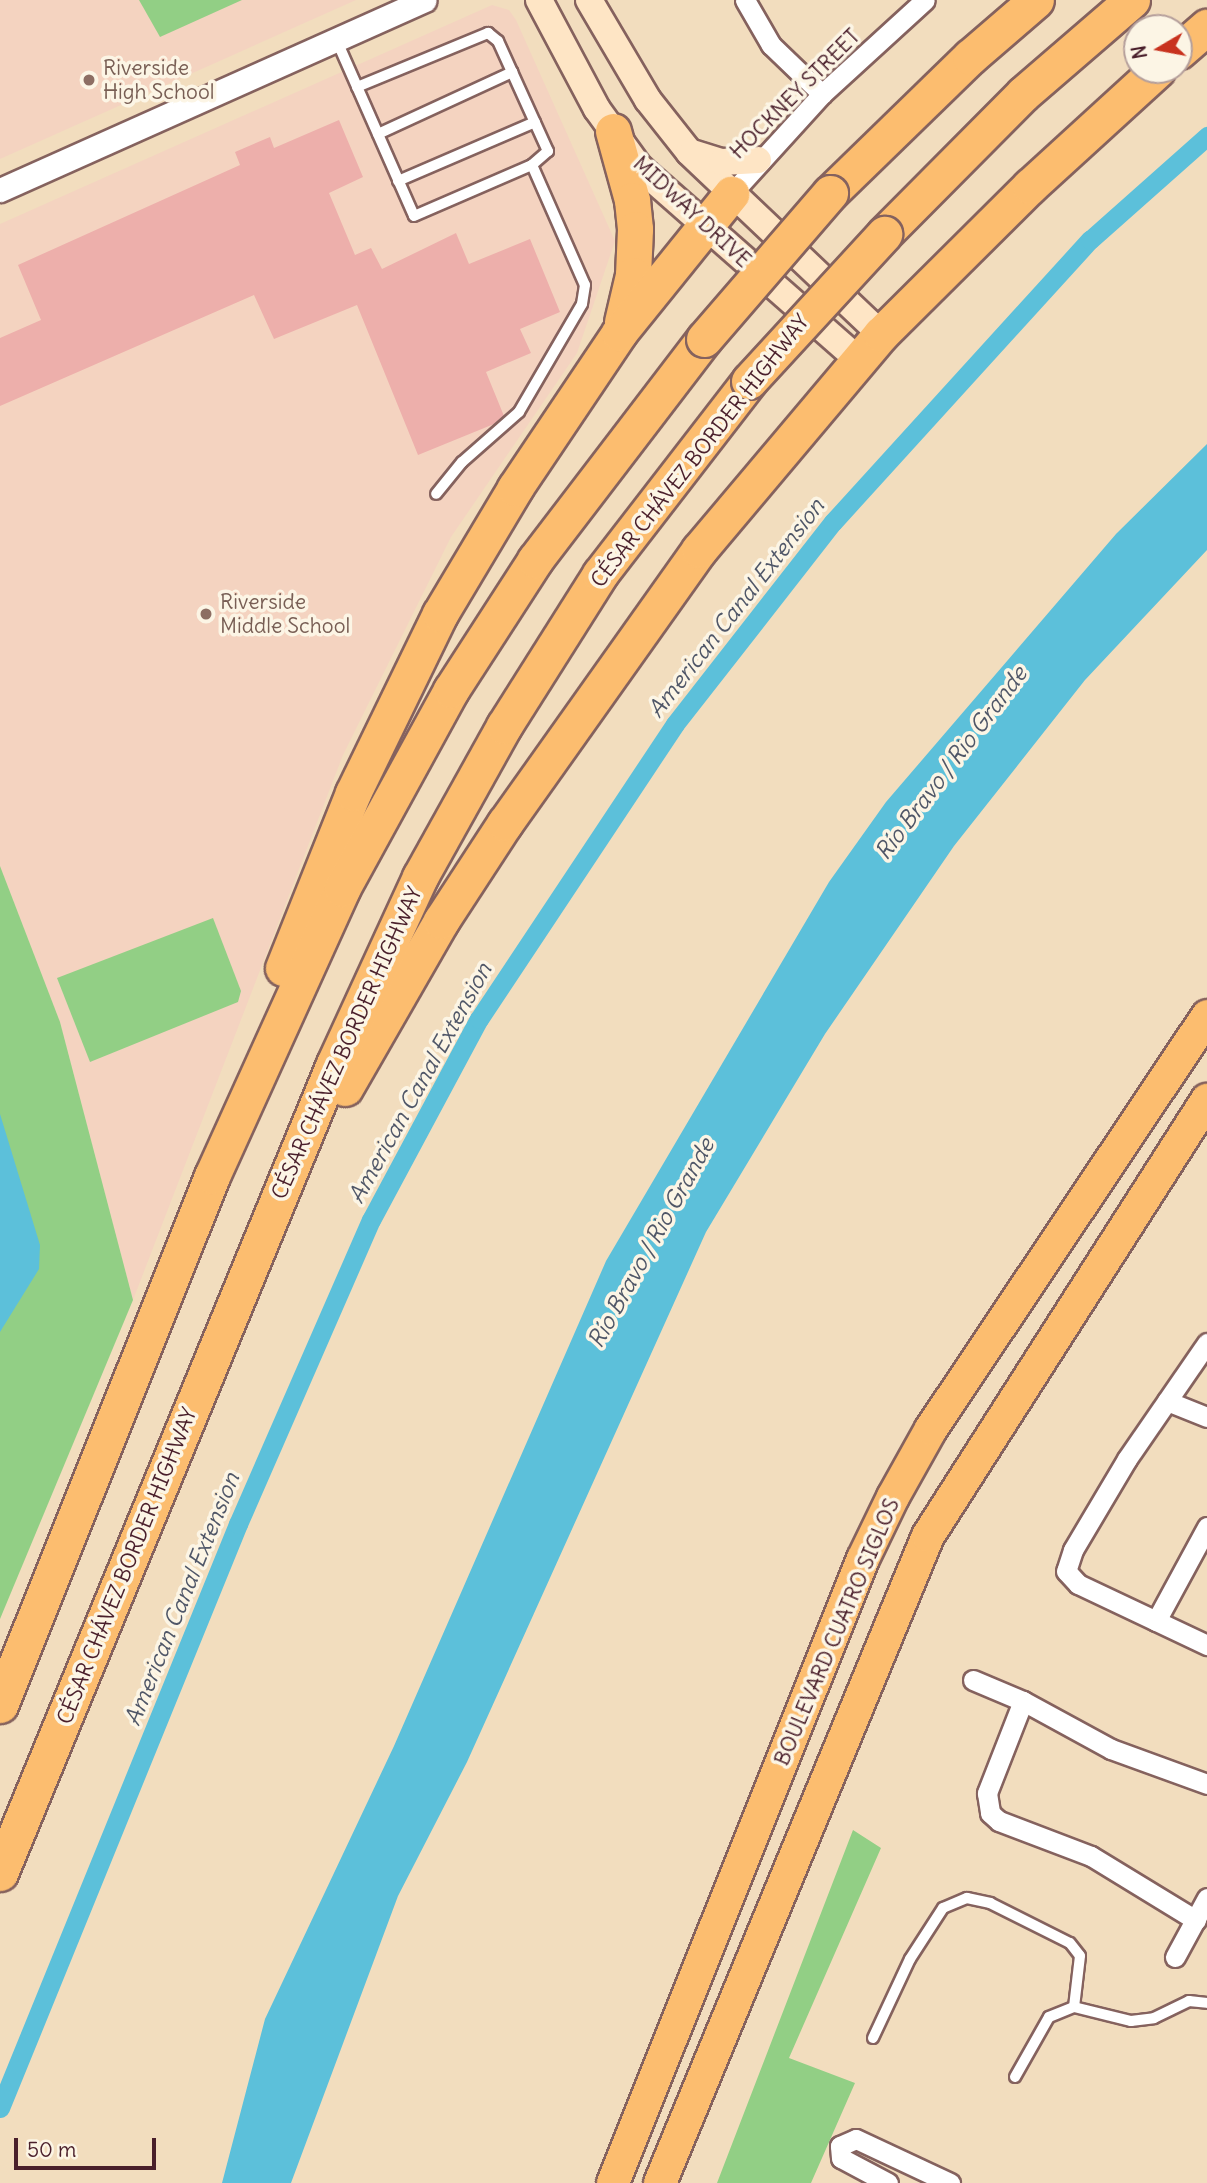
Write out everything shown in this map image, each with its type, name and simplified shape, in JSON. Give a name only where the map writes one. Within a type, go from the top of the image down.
[{"type":"highway","points":[[0,1705],[212,1175],[342,889],[451,690],[535,560],[704,339],[830,193],[970,57],[1036,0]]},
{"type":"highway","name":"CÉSAR CHÁVEZ BORDER HIGHWAY","points":[[0,1873],[374,971],[504,726],[600,573],[750,381],[884,234],[1023,94],[1132,0]]},
{"type":"highway","points":[[1193,39],[1207,27]]},
{"type":"highway","points":[[263,1235],[428,944],[505,823],[699,550],[881,334],[1030,186],[1142,84]]},
{"type":"highway","points":[[613,131],[632,200],[635,229],[633,275],[619,333]]},
{"type":"highway","points":[[212,1175],[245,1063],[325,859],[403,685],[515,488],[619,333],[731,194]]},
{"type":"highway","name":"BOULEVARD CUATRO SIGLOS","points":[[613,2183],[863,1559],[893,1497],[931,1429],[1207,1016]]},
{"type":"highway","points":[[660,2183],[928,1536],[1207,1100]]},
{"type":"main road","name":"MIDWAY DRIVE","points":[[540,0],[568,59],[639,167],[703,226],[859,360]]},
{"type":"main road","name":"MIDWAY DRIVE","points":[[589,0],[648,100],[689,152],[881,334]]},
{"type":"main road","points":[[689,152],[722,162],[758,160]]},
{"type":"street","points":[[0,191],[424,0]]},
{"type":"street","points":[[745,0],[771,45],[822,94]]},
{"type":"street","name":"HOCKNEY STREET","points":[[731,194],[758,160],[822,94],[925,0]]},
{"type":"street","points":[[1207,1343],[1073,1550],[1066,1571],[1077,1584],[1207,1645]]},
{"type":"street","points":[[1167,1401],[1207,1417]]},
{"type":"street","points":[[1156,1621],[1206,1533]]},
{"type":"street","points":[[974,1680],[1023,1701],[1111,1749],[1207,1784]]},
{"type":"street","points":[[1023,1701],[987,1793],[990,1813],[999,1821],[1091,1856],[1196,1920]]},
{"type":"street","points":[[1175,1958],[1207,1898]]},
{"type":"street","points":[[888,2183],[841,2158],[840,2146],[848,2139],[856,2139],[950,2183]]},
{"type":"lane","points":[[336,38],[357,87],[378,134],[412,214],[419,216],[532,164],[548,151],[498,41],[482,33],[357,87]]},
{"type":"lane","points":[[378,134],[512,72]]},
{"type":"lane","points":[[398,181],[535,122]]},
{"type":"lane","points":[[436,494],[462,462],[520,412],[585,296],[579,267],[532,164]]},
{"type":"lane","points":[[873,2038],[910,1959],[943,1908],[967,1898],[990,1903],[1070,1943],[1080,1956],[1074,2007]]},
{"type":"lane","points":[[1015,2077],[1049,2017],[1074,2007],[1131,2021],[1154,2018],[1189,2001],[1207,2003]]},
{"type":"shaded area","name":"Riverside High School","points":[[0,0],[356,0],[0,159]]},
{"type":"shaded area","name":"Riverside Middle School","points":[[492,5],[509,10],[516,20],[615,241],[577,353],[451,537],[343,755],[133,1300],[60,1022],[0,866],[0,224]]},
{"type":"green space","points":[[139,0],[242,0],[160,37]]},
{"type":"green space","points":[[0,866],[60,1022],[133,1300],[0,1619]]},
{"type":"green space","points":[[213,918],[241,991],[238,1002],[90,1062],[57,978]]},
{"type":"green space","points":[[853,1830],[881,1848],[789,2058],[855,2083],[811,2183],[717,2183]]},
{"type":"water","name":"Río Bravo / Rio Grande","points":[[1207,444],[1207,550],[1085,680],[954,846],[825,1034],[706,1232],[467,1762],[398,1896],[291,2183],[222,2183],[265,2019],[394,1746],[606,1261],[829,882],[886,802],[1116,534]]},
{"type":"water","points":[[0,1114],[40,1245],[39,1269],[0,1332]]},
{"type":"building","points":[[339,120],[363,177],[329,193],[355,255],[371,248],[382,269],[456,233],[469,264],[530,239],[560,312],[520,329],[531,353],[486,372],[504,416],[494,424],[418,455],[357,305],[274,339],[254,295],[0,406],[0,338],[41,320],[18,265],[240,165],[235,152],[270,137],[274,148]]},
{"type":"waterway","name":"American Canal Extension","points":[[0,2108],[238,1524],[371,1220],[479,1019],[675,724],[833,522],[1090,240],[1207,136]]},
{"type":"place","name":"Riverside High School","points":[[89,80]]},
{"type":"place","name":"Riverside Middle School","points":[[206,614]]}]
